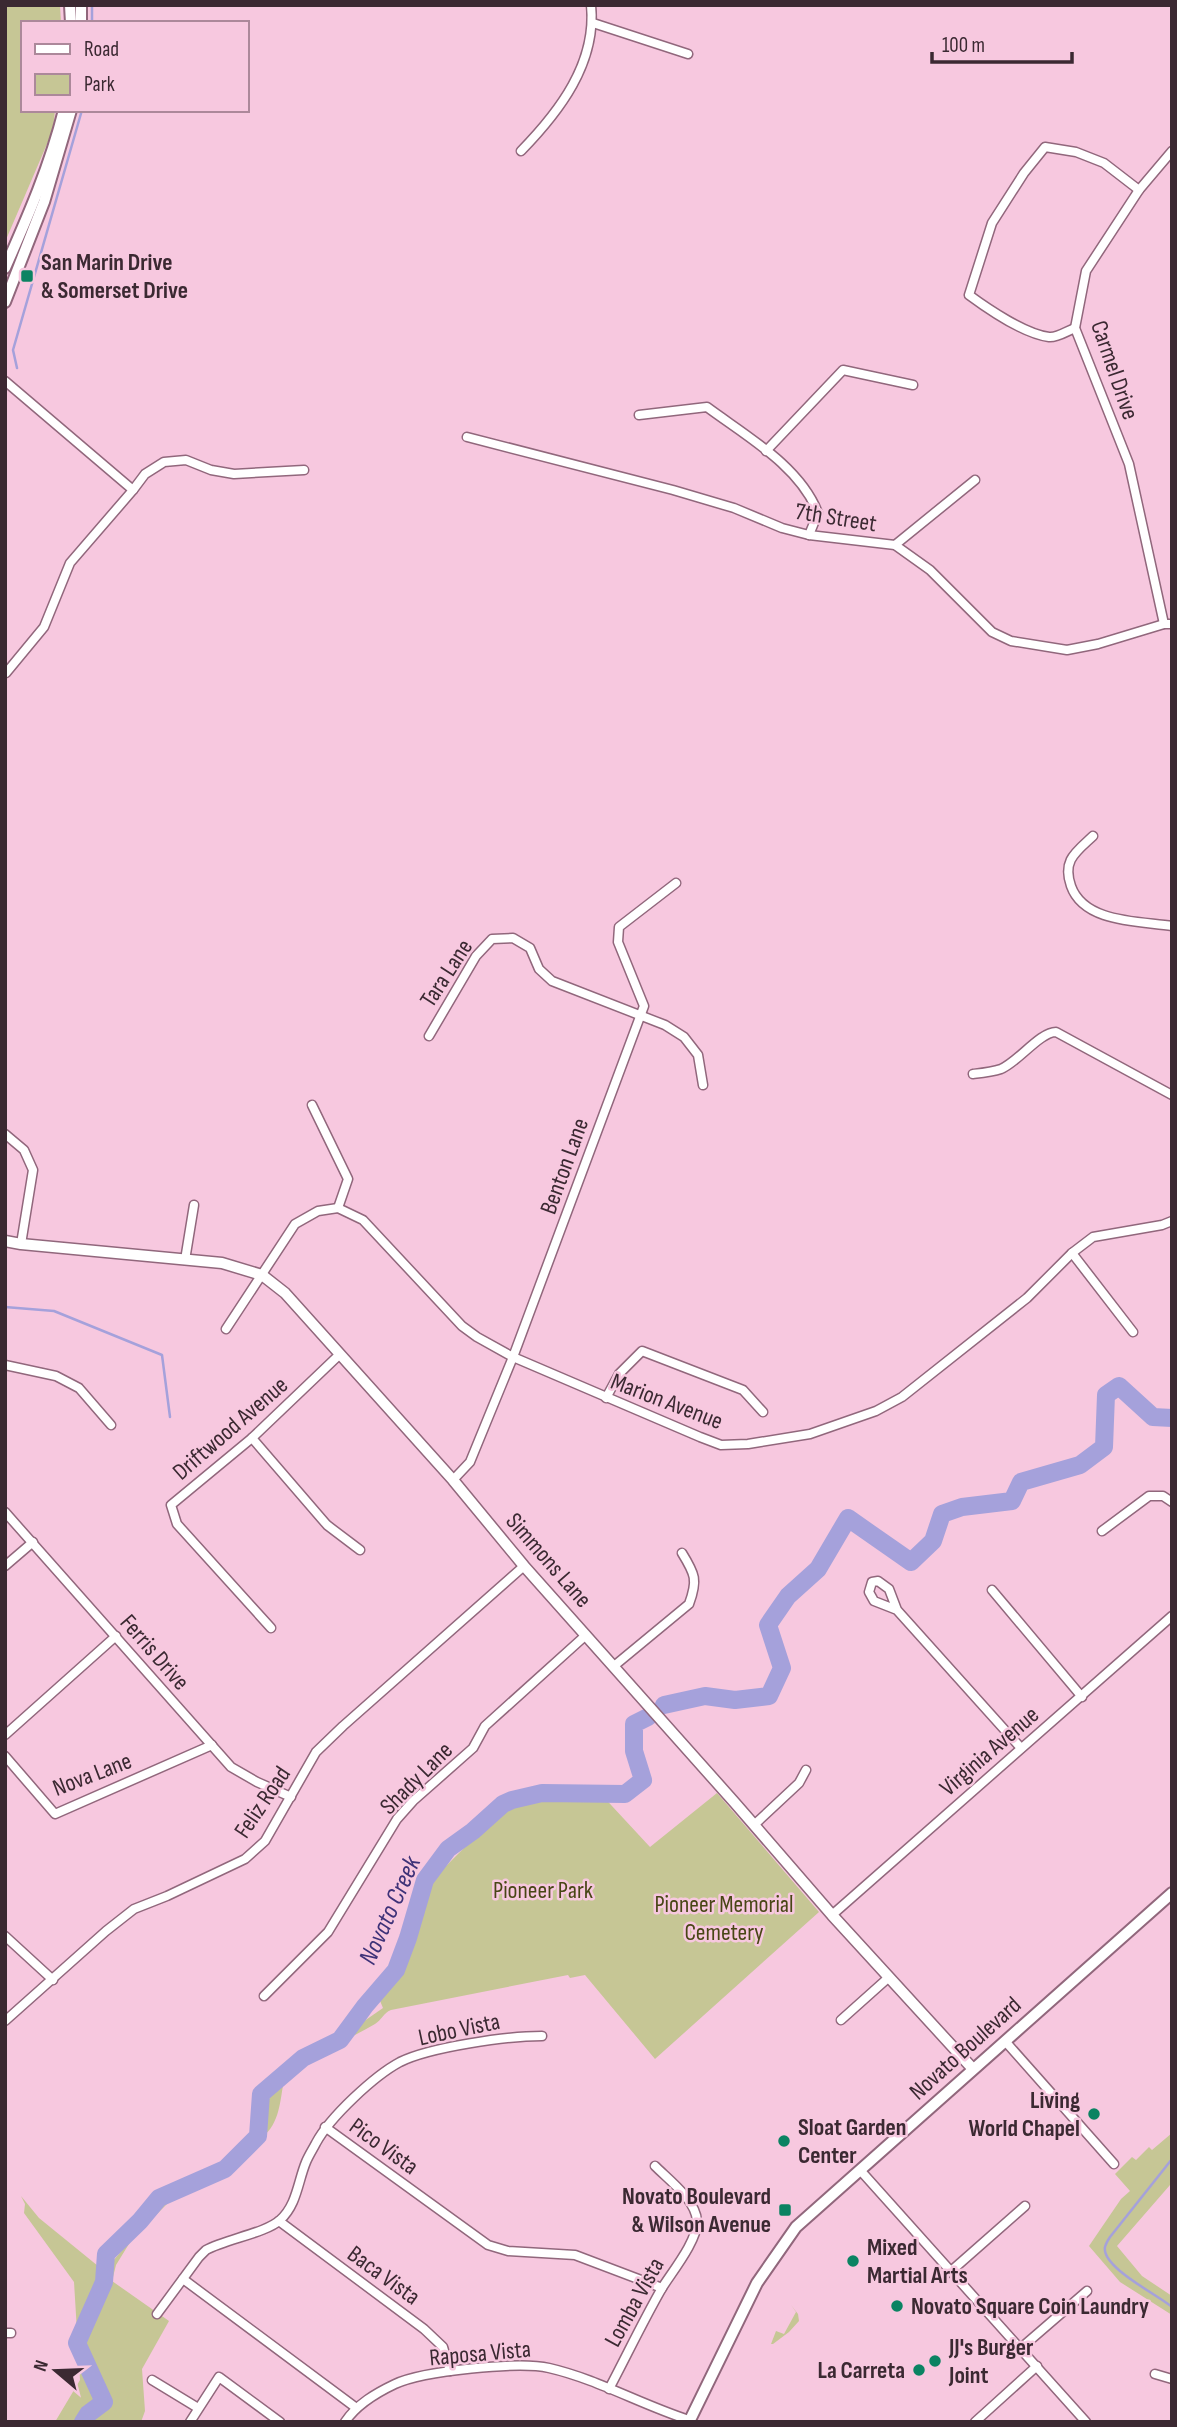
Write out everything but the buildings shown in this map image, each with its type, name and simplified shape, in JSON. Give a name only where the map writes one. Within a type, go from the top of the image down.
[{"type":"main road","points":[[5,268],[38,196],[63,112]]},
{"type":"main road","points":[[5,302],[44,202],[70,112]]},
{"type":"main road","name":"Novato Boulevard","points":[[689,2421],[757,2283],[807,2215],[1172,1893]]},
{"type":"street","points":[[521,152],[547,124],[579,75],[593,23],[591,5]]},
{"type":"street","points":[[593,23],[688,54]]},
{"type":"street","points":[[1075,328],[1051,337],[1032,332],[983,306],[970,295],[992,223],[1024,173],[1045,147],[1076,152],[1104,163],[1139,190]]},
{"type":"street","name":"Carmel Drive","points":[[1168,624],[1129,464],[1075,328],[1086,271],[1139,190],[1172,152]]},
{"type":"street","points":[[766,451],[843,370],[913,385]]},
{"type":"street","points":[[5,381],[134,490]]},
{"type":"street","points":[[639,415],[707,407],[766,451],[800,482],[818,513],[809,535]]},
{"type":"street","name":"7th Street","points":[[467,437],[674,490],[809,535],[895,545],[930,570],[992,632],[1011,640],[1067,650],[1168,624]]},
{"type":"street","points":[[6,673],[44,627],[70,563],[145,474],[164,462],[186,460],[211,470],[234,474],[304,470]]},
{"type":"street","points":[[895,545],[975,480]]},
{"type":"street","points":[[1093,836],[1074,853],[1068,864],[1068,876],[1078,899],[1089,909],[1105,915],[1172,926]]},
{"type":"street","name":"Benton Lane","points":[[453,1480],[470,1462],[513,1357],[644,1006],[618,942],[619,927],[676,883]]},
{"type":"street","name":"Tara Lane","points":[[429,1036],[476,956],[492,939],[513,938],[530,948],[539,969],[552,981],[640,1016]]},
{"type":"street","points":[[640,1016],[665,1025],[684,1037],[698,1055],[703,1086]]},
{"type":"street","points":[[973,1074],[1002,1069],[1033,1047],[1047,1033],[1056,1032],[1172,1095]]},
{"type":"street","points":[[226,1329],[295,1224],[318,1211],[338,1208],[348,1179],[312,1105]]},
{"type":"street","points":[[5,1134],[24,1150],[33,1170],[21,1244]]},
{"type":"street","points":[[185,1260],[194,1205]]},
{"type":"street","name":"Marion Avenue","points":[[338,1208],[363,1220],[462,1326],[477,1337],[513,1357],[721,1445],[748,1444],[810,1434],[861,1418],[902,1397],[1027,1298],[1072,1253],[1093,1237],[1172,1221]]},
{"type":"street","name":"Simmons Lane","points":[[5,1241],[222,1263],[262,1275],[285,1293],[453,1480],[524,1566],[832,1915],[973,2069]]},
{"type":"street","points":[[1072,1253],[1133,1332]]},
{"type":"street","points":[[606,1398],[619,1374],[642,1351],[743,1390],[763,1412]]},
{"type":"street","name":"Driftwood Avenue","points":[[271,1628],[177,1524],[171,1505],[252,1438],[339,1355]]},
{"type":"street","points":[[5,1365],[56,1376],[79,1388],[111,1425]]},
{"type":"street","points":[[252,1438],[327,1525],[360,1549]]},
{"type":"street","points":[[1102,1531],[1149,1496],[1163,1496],[1172,1502]]},
{"type":"street","name":"Ferris Drive","points":[[5,1512],[231,1767],[291,1797]]},
{"type":"street","points":[[5,1566],[33,1542]]},
{"type":"street","points":[[614,1666],[690,1604],[695,1575],[682,1553]]},
{"type":"street","name":"Feliz Road","points":[[5,2021],[134,1909],[246,1859],[265,1841],[316,1752],[524,1566]]},
{"type":"street","points":[[992,1590],[1082,1697]]},
{"type":"street","points":[[897,1610],[1021,1748]]},
{"type":"street","name":"Virginia Avenue","points":[[832,1915],[1172,1616]]},
{"type":"street","name":"Shady Lane","points":[[264,1996],[328,1932],[397,1819],[413,1801],[473,1748],[485,1726],[586,1635]]},
{"type":"street","points":[[5,1735],[116,1636]]},
{"type":"street","name":"Nova Lane","points":[[5,1756],[55,1814],[212,1745]]},
{"type":"street","points":[[754,1825],[799,1783],[806,1770]]},
{"type":"street","points":[[5,1936],[53,1980]]},
{"type":"street","points":[[841,2020],[888,1978]]},
{"type":"street","name":"Lobo Vista","points":[[325,2127],[347,2104],[400,2062],[430,2052],[512,2037],[542,2036]]},
{"type":"street","points":[[1005,2041],[1114,2164]]},
{"type":"street","name":"Pico Vista","points":[[279,2221],[289,2210],[306,2161],[325,2127],[488,2245],[508,2251],[575,2255],[662,2288]]},
{"type":"street","name":"Lomba Vista","points":[[609,2389],[695,2232],[697,2220],[686,2198],[655,2166]]},
{"type":"street","points":[[860,2170],[1086,2422]]},
{"type":"street","points":[[950,2272],[1025,2206]]},
{"type":"street","points":[[157,2314],[206,2250],[279,2221]]},
{"type":"street","name":"Baca Vista","points":[[279,2221],[424,2329],[443,2347],[450,2371]]},
{"type":"street","points":[[183,2279],[355,2407],[345,2422]]},
{"type":"street","points":[[1021,2348],[1087,2291]]},
{"type":"street","name":"Raposa Vista","points":[[355,2407],[397,2383],[450,2371],[514,2366],[546,2367],[689,2421]]},
{"type":"street","points":[[975,2422],[1037,2366]]},
{"type":"street","points":[[1155,2374],[1172,2379]]},
{"type":"street","points":[[190,2422],[219,2377],[280,2422]]},
{"type":"street","points":[[152,2380],[198,2408]]},
{"type":"green space","points":[[5,5],[60,5],[61,21],[21,21],[21,112],[55,112],[53,130],[5,242]]},
{"type":"green space","name":"Pioneer Park","points":[[573,1788],[599,1792],[650,1847],[717,1793],[819,1912],[655,2059],[585,1975],[570,1978],[568,1975],[391,2010],[375,2024],[317,2056],[284,2080],[276,2119],[262,2137],[254,2123],[282,2078],[383,2008],[378,1996],[385,1986],[420,1901],[440,1872],[464,1848],[482,1818],[512,1800],[551,1800]]},
{"type":"green space","points":[[1172,2133],[1170,2185],[1117,2246],[1142,2276],[1172,2296],[1172,2315],[1120,2282],[1089,2246],[1121,2199],[1130,2191],[1115,2174],[1132,2157],[1136,2160],[1149,2147],[1152,2150]]},
{"type":"green space","points":[[252,2152],[217,2181],[187,2189],[170,2201],[136,2236],[177,2193],[204,2171],[208,2175]]},
{"type":"green space","points":[[21,2196],[39,2218],[98,2266],[107,2268],[131,2241],[116,2265],[112,2281],[169,2321],[142,2369],[145,2411],[141,2422],[55,2422],[80,2380],[74,2282],[24,2213],[25,2204]]},
{"type":"green space","points":[[791,2305],[798,2314],[799,2321],[789,2332],[771,2344],[776,2331],[784,2334],[796,2312]]},
{"type":"waterway","points":[[92,5],[92,21]]},
{"type":"waterway","points":[[17,368],[13,350],[81,112]]},
{"type":"waterway","points":[[5,1307],[54,1311],[162,1355],[170,1417]]},
{"type":"waterway","name":"Novato Creek","points":[[664,1705],[705,1696],[735,1700],[769,1696],[782,1668],[768,1625],[788,1596],[818,1569],[848,1518],[911,1562],[933,1541],[942,1514],[962,1507],[1012,1501],[1021,1482],[1080,1465],[1104,1447],[1106,1395],[1119,1386],[1153,1417],[1172,1418]]},
{"type":"waterway","name":"Novato Creek","points":[[83,2422],[88,2414],[104,2402],[77,2343],[104,2282],[106,2254],[159,2198],[225,2169],[258,2136],[261,2094],[303,2058],[340,2040],[396,1970],[425,1880],[448,1849],[503,1804],[512,1800],[542,1793],[625,1794],[643,1780],[634,1751],[634,1724],[648,1717]]},
{"type":"waterway","points":[[1172,2159],[1105,2247],[1106,2255],[1121,2272],[1172,2307]]},
{"type":"place","name":"San Marin Drive & Somerset Drive","points":[[27,276]]},
{"type":"place","name":"Living World Chapel","points":[[1094,2114]]},
{"type":"place","name":"Sloat Garden Center","points":[[784,2141]]},
{"type":"place","name":"Novato Boulevard & Wilson Avenue","points":[[785,2210]]},
{"type":"place","name":"Mixed Martial Arts","points":[[853,2261]]},
{"type":"place","name":"Novato Square Coin Laundry","points":[[897,2306]]},
{"type":"place","name":"JJ's Burger Joint","points":[[935,2361]]},
{"type":"place","name":"La Carreta","points":[[919,2370]]},
{"type":"park label","name":"Pioneer Memorial Cemetery","points":[[724,1918]]}]
